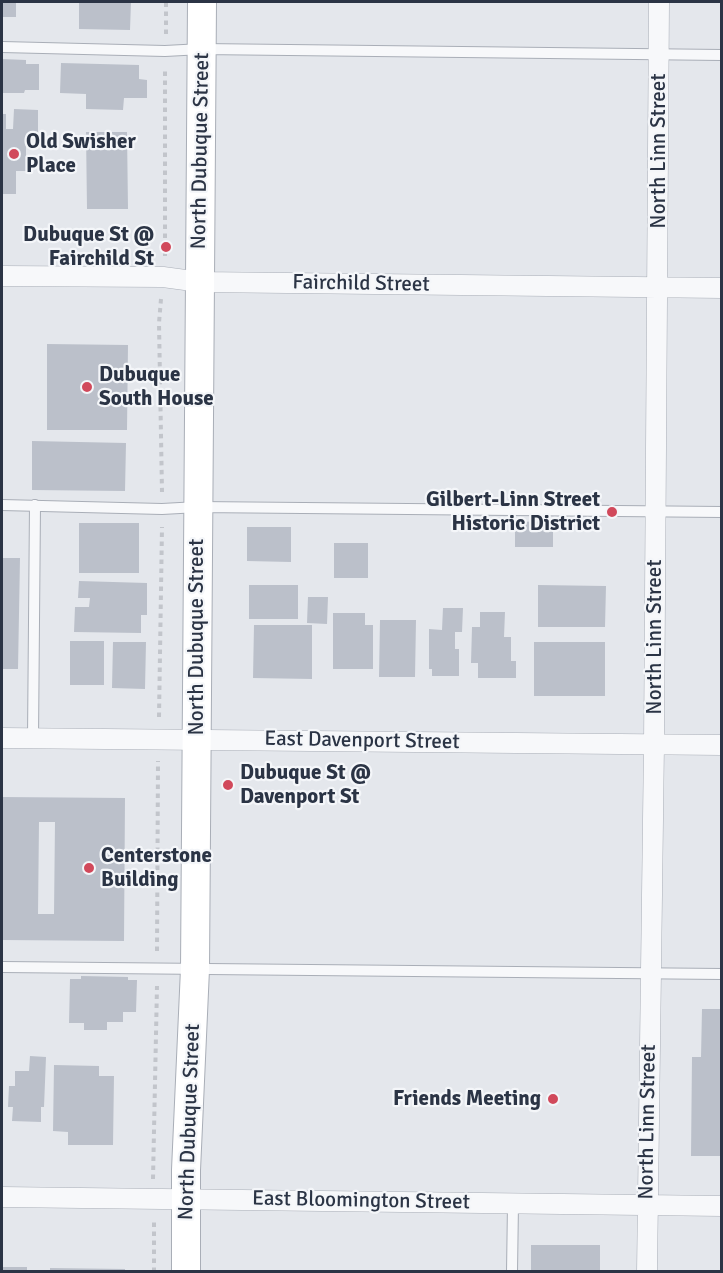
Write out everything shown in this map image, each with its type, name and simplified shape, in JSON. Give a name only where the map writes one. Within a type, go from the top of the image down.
[{"type":"main road","name":"North Dubuque Street","points":[[186,1272],[186,1199],[195,969],[202,2]]},
{"type":"street","name":"North Linn Street","points":[[646,1272],[654,744],[659,2]]},
{"type":"street","name":"Fairchild Street","points":[[2,276],[163,277],[200,282],[722,288]]},
{"type":"street","name":"East Davenport Street","points":[[2,738],[722,745]]},
{"type":"street","name":"East Bloomington Street","points":[[2,1197],[722,1206]]},
{"type":"lane","points":[[2,47],[165,51],[202,49],[722,55]]},
{"type":"lane","points":[[2,505],[162,509],[198,507],[722,512]]},
{"type":"lane","points":[[33,738],[35,505]]},
{"type":"lane","points":[[2,967],[722,974]]},
{"type":"lane","points":[[512,1272],[513,1204]]},
{"type":"path","points":[[154,1272],[162,509],[159,323],[165,253],[166,2]]},
{"type":"building","points":[[2,2],[16,2],[16,17],[2,17]]},
{"type":"building","points":[[79,2],[131,2],[130,30],[79,29]]},
{"type":"building","points":[[2,59],[26,60],[26,64],[39,64],[39,90],[2,93]]},
{"type":"building","points":[[61,63],[139,65],[139,79],[147,80],[147,98],[124,98],[123,110],[86,109],[86,94],[60,93]]},
{"type":"building","name":"Old Swisher Place","points":[[14,109],[38,110],[38,137],[26,137],[26,171],[16,171],[16,194],[2,194],[2,114],[6,114],[6,129],[13,129]]},
{"type":"building","points":[[86,132],[127,132],[128,209],[87,209]]},
{"type":"building","name":"Dubuque South House","points":[[47,344],[128,345],[127,430],[47,430]]},
{"type":"building","points":[[32,441],[126,443],[125,491],[32,490]]},
{"type":"building","points":[[553,521],[553,547],[515,547],[515,522]]},
{"type":"building","points":[[79,523],[139,523],[139,573],[79,573]]},
{"type":"building","points":[[247,527],[291,527],[291,562],[247,561]]},
{"type":"building","points":[[334,543],[368,543],[368,578],[334,578]]},
{"type":"building","points":[[2,558],[20,558],[18,669],[2,669]]},
{"type":"building","points":[[79,581],[147,583],[147,615],[141,615],[141,633],[74,632],[75,607],[89,607],[90,598],[78,598]]},
{"type":"building","points":[[249,585],[298,585],[298,619],[249,619]]},
{"type":"building","points":[[538,585],[606,586],[605,627],[538,627]]},
{"type":"building","points":[[308,597],[328,597],[327,624],[307,623]]},
{"type":"building","points":[[443,608],[463,608],[462,632],[455,632],[455,649],[459,649],[459,676],[432,676],[432,669],[429,669],[429,629],[442,630]]},
{"type":"building","points":[[480,612],[505,612],[504,637],[511,637],[511,661],[516,661],[516,678],[478,678],[478,663],[471,663],[472,627],[480,627]]},
{"type":"building","points":[[333,613],[365,613],[365,625],[373,625],[373,669],[333,669]]},
{"type":"building","points":[[380,620],[416,620],[415,677],[379,677]]},
{"type":"building","points":[[254,625],[312,625],[312,679],[253,678]]},
{"type":"building","points":[[70,641],[104,641],[104,685],[70,685]]},
{"type":"building","points":[[113,642],[146,642],[145,689],[112,688]]},
{"type":"building","points":[[534,642],[605,642],[605,696],[534,696]]},
{"type":"building","name":"Centerstone Building","points":[[2,797],[125,798],[124,941],[2,940]],"holes":[[[39,822],[55,822],[54,914],[38,914]]]},
{"type":"building","points":[[81,976],[128,977],[128,980],[137,980],[136,1012],[123,1012],[123,1022],[107,1022],[107,1030],[84,1030],[84,1023],[69,1023],[70,979],[81,979]]},
{"type":"building","points":[[702,1009],[722,1009],[722,1156],[691,1156],[692,1057],[701,1057]]},
{"type":"building","points":[[30,1056],[46,1057],[44,1107],[41,1107],[41,1122],[12,1121],[13,1107],[8,1107],[9,1086],[15,1086],[15,1071],[29,1071]]},
{"type":"building","points":[[54,1065],[99,1066],[99,1076],[114,1076],[113,1145],[68,1145],[68,1132],[53,1131]]},
{"type":"building","points":[[531,1245],[600,1245],[600,1272],[531,1272]]},
{"type":"building","points":[[2,1267],[27,1267],[27,1272],[2,1272]]},
{"type":"building","points":[[50,1268],[125,1269],[125,1272],[50,1272]]},
{"type":"place","name":"Old Swisher Place","points":[[14,154]]},
{"type":"place","name":"Dubuque St @ Fairchild St","points":[[166,247]]},
{"type":"place","name":"Dubuque South House","points":[[87,387]]},
{"type":"place","name":"Gilbert-Linn Street Historic District","points":[[612,512]]},
{"type":"place","name":"Dubuque St @ Davenport St","points":[[228,785]]},
{"type":"place","name":"Centerstone Building","points":[[89,868]]},
{"type":"place","name":"Friends Meeting","points":[[553,1099]]}]
